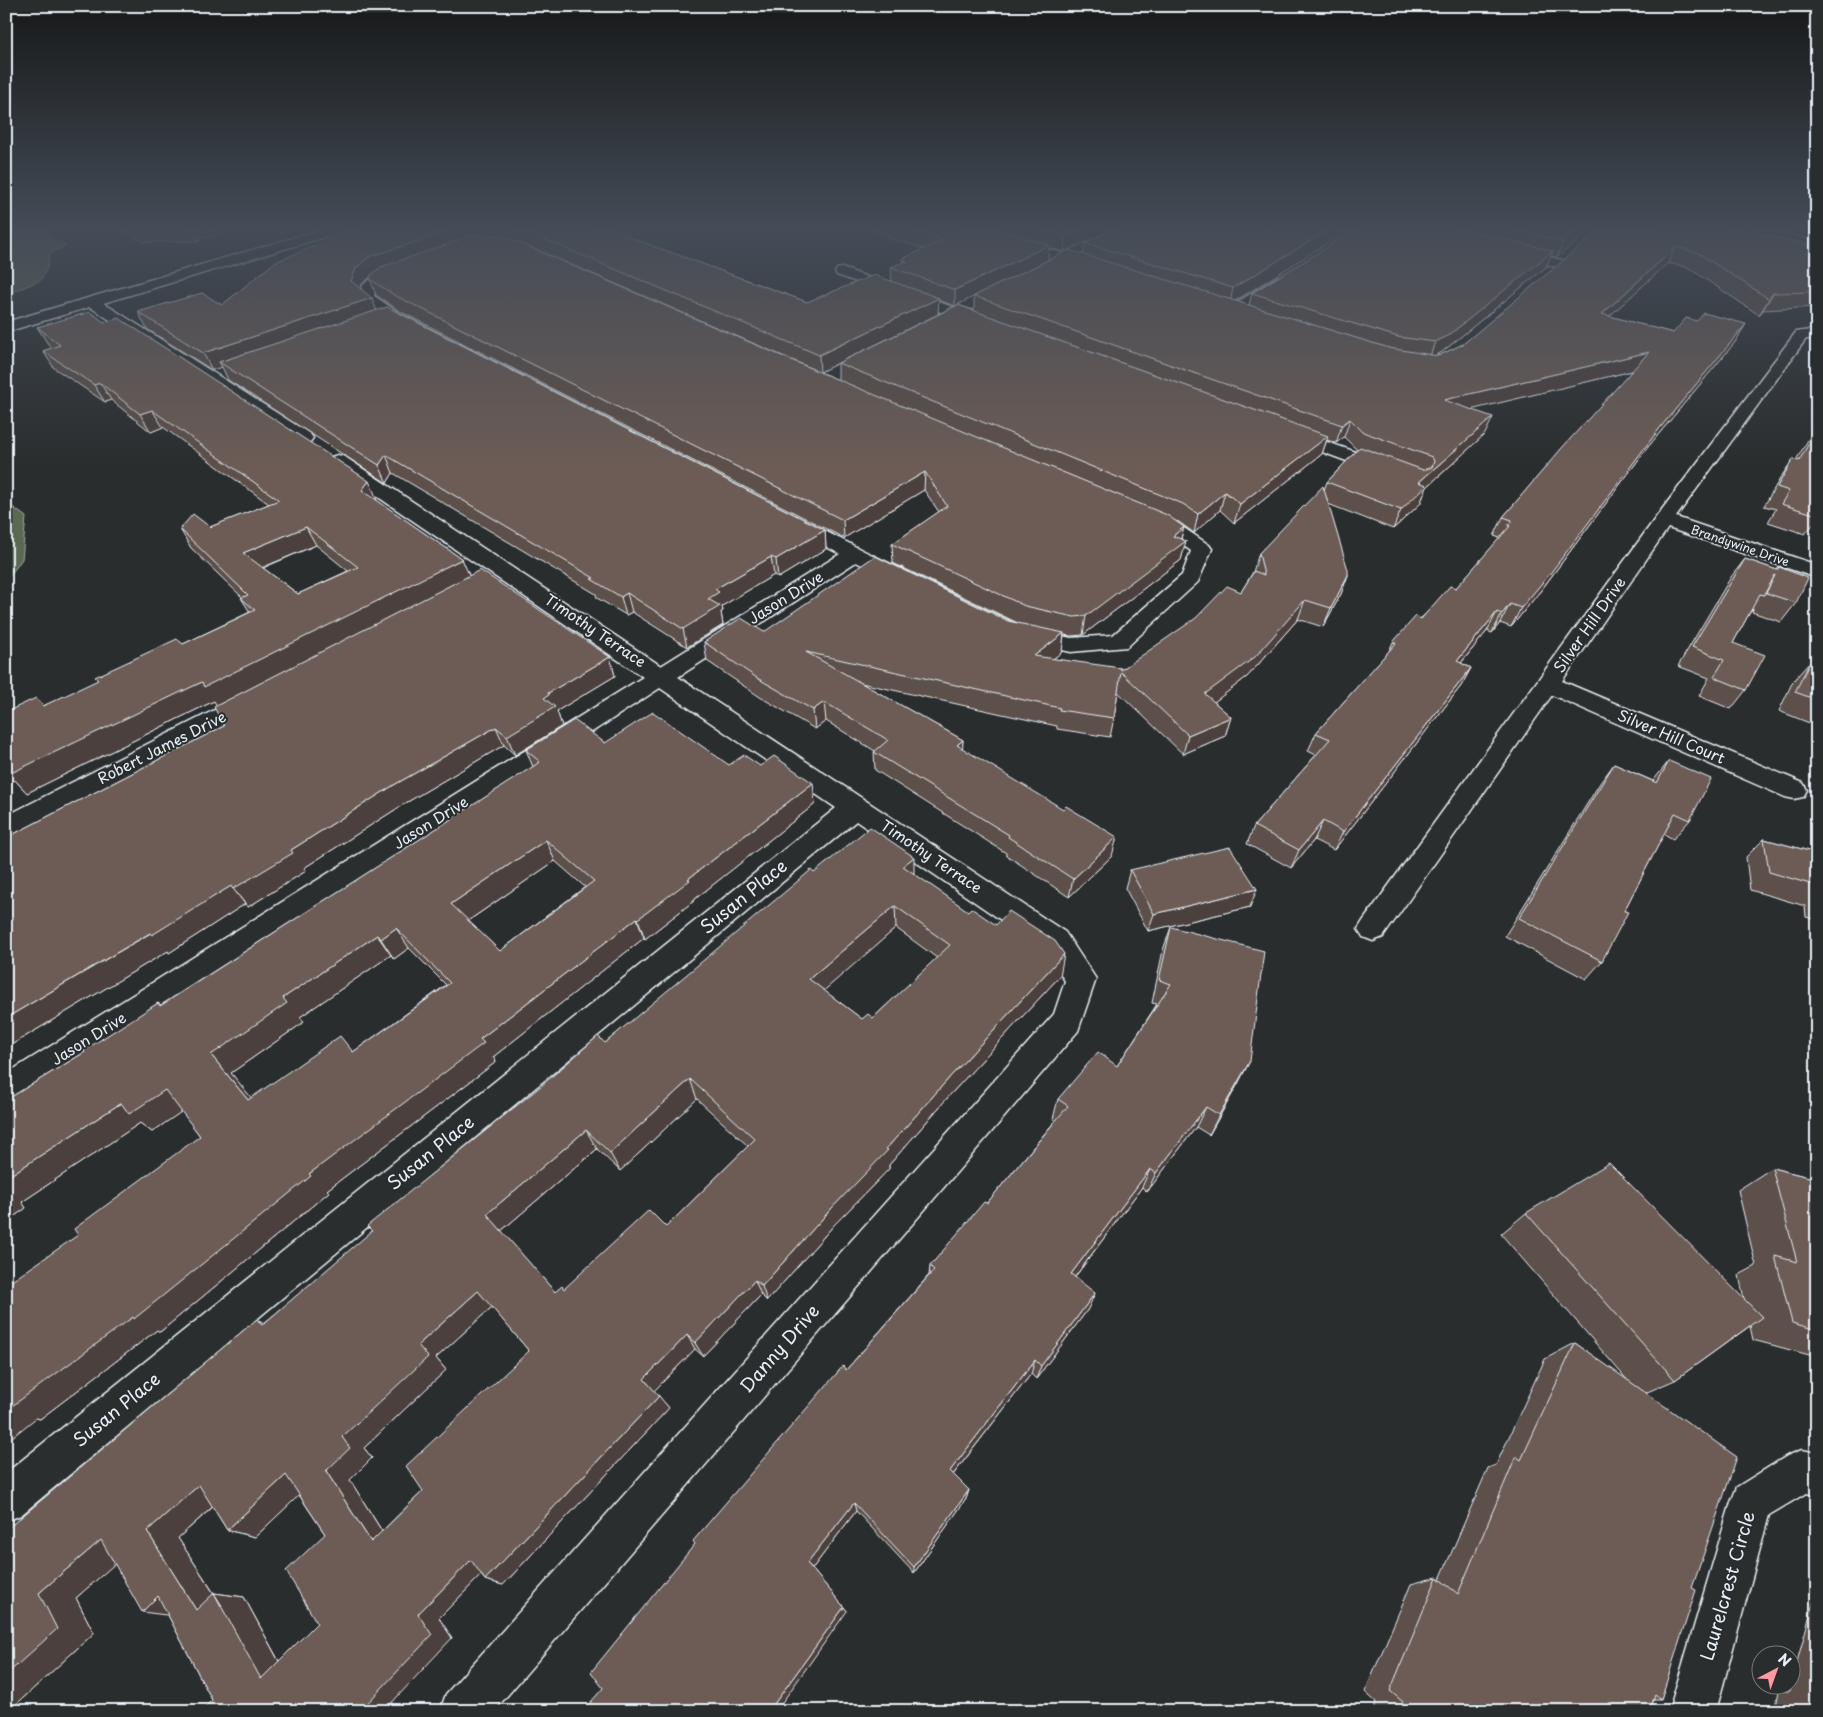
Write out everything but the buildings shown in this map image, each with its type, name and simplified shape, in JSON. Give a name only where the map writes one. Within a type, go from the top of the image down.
[{"type":"street","points":[[6,327],[74,307]]},
{"type":"street","name":"Timothy Terrace","points":[[101,307],[221,375],[504,570],[1055,941],[1081,980]]},
{"type":"street","points":[[381,307],[394,316],[855,554],[1015,634],[1071,645],[1119,642],[1190,578],[1202,549],[1171,528],[829,376],[660,307]]},
{"type":"street","points":[[938,307],[995,327]]},
{"type":"street","points":[[940,322],[970,307]]},
{"type":"street","points":[[1220,307],[1251,317]]},
{"type":"street","points":[[1232,311],[1238,307]]},
{"type":"street","points":[[376,322],[394,316]]},
{"type":"street","name":"Silver Hill Drive","points":[[1372,929],[1664,520],[1802,335],[1817,334]]},
{"type":"street","points":[[1275,429],[1397,473]]},
{"type":"street","name":"Brandywine Drive","points":[[1664,520],[1817,572]]},
{"type":"street","name":"Jason Drive","points":[[6,1092],[855,554]]},
{"type":"street","points":[[478,584],[504,570]]},
{"type":"street","name":"Silver Hill Court","points":[[1548,684],[1794,790]]},
{"type":"street","name":"Robert James Drive","points":[[6,828],[277,688]]},
{"type":"street","name":"Susan Place","points":[[6,1500],[855,806]]},
{"type":"street","name":"Danny Drive","points":[[463,1711],[1067,1021],[1081,980]]},
{"type":"street","name":"Laurelcrest Circle","points":[[1692,1711],[1752,1502],[1802,1472],[1817,1474]]},
{"type":"green space","points":[[6,502],[26,517],[22,559],[6,581]]}]
